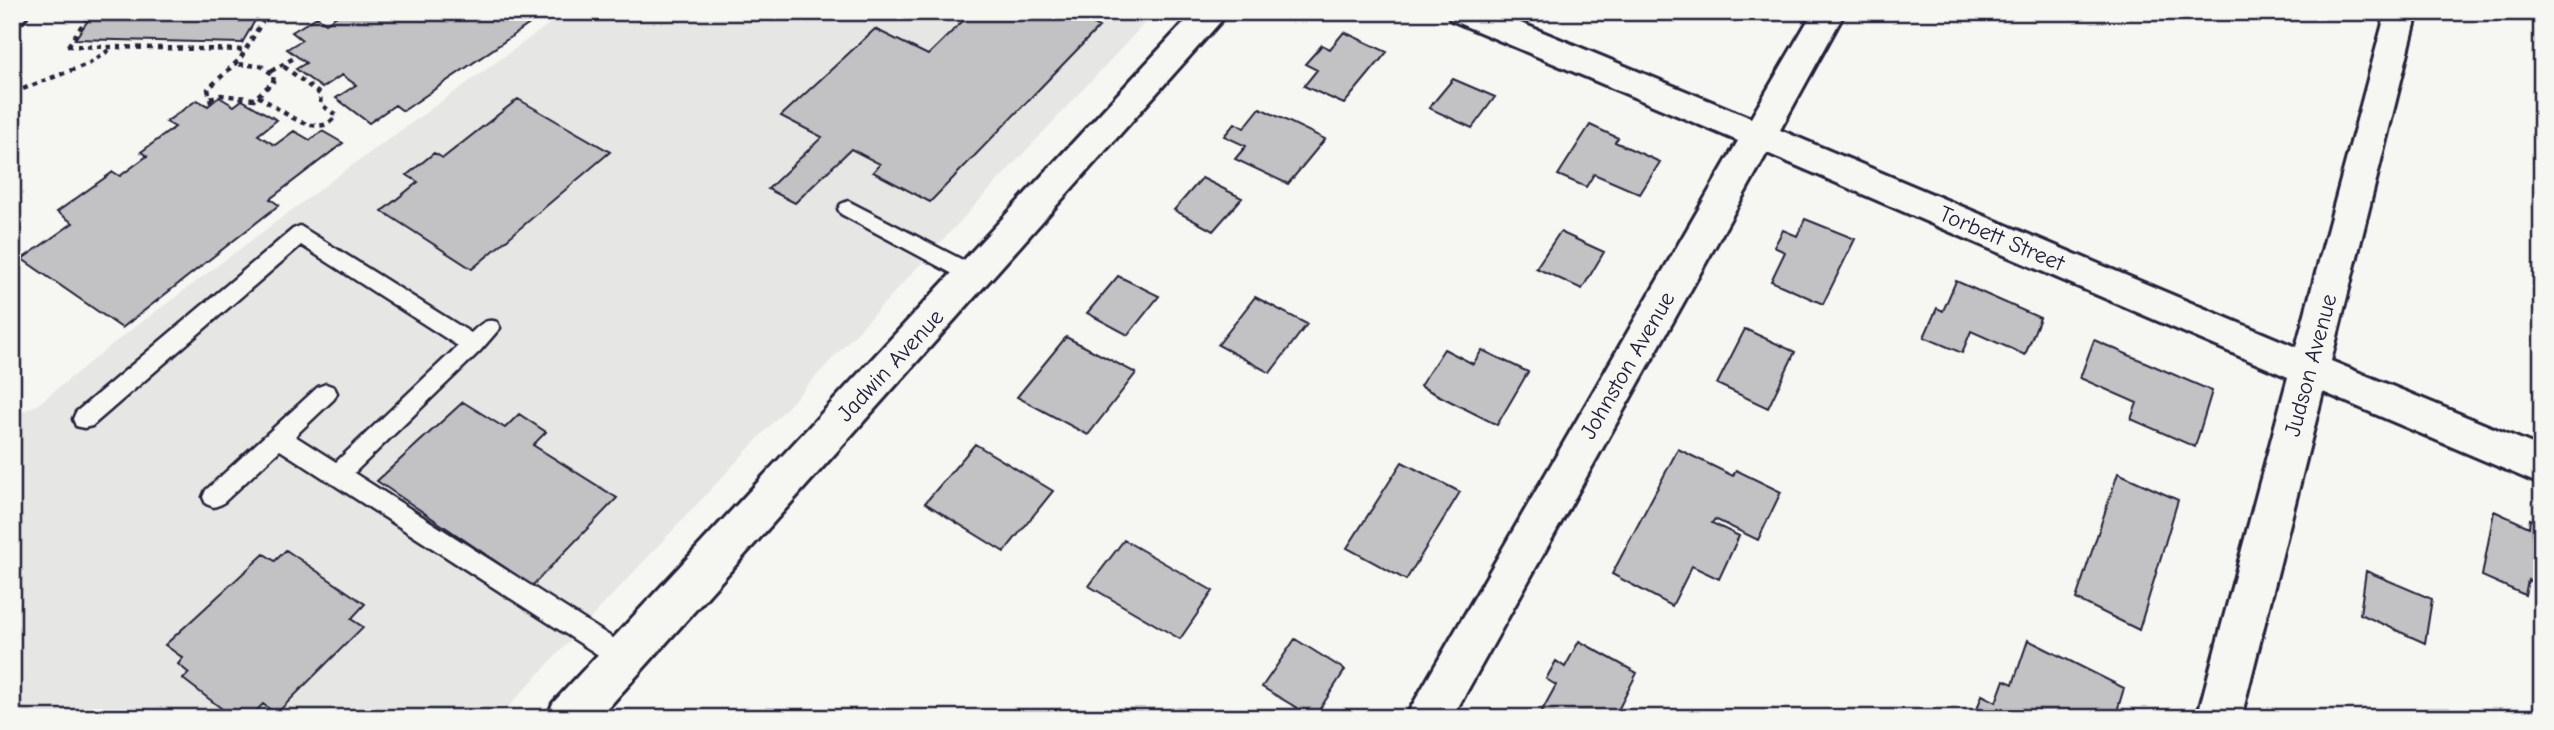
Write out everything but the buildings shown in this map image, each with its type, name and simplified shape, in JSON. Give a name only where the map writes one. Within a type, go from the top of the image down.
[{"type":"street","name":"Jadwin Avenue","points":[[569,718],[1213,12]]},
{"type":"street","name":"Torbett Street","points":[[1462,12],[1759,133],[2310,371],[2542,467]]},
{"type":"street","name":"Johnston Avenue","points":[[1427,718],[1829,12]]},
{"type":"street","name":"Judson Avenue","points":[[2219,718],[2402,12]]},
{"type":"lane","points":[[848,209],[973,275]]},
{"type":"lane","points":[[84,419],[300,234],[473,345]]},
{"type":"lane","points":[[338,474],[490,328]]},
{"type":"lane","points":[[214,497],[326,393]]},
{"type":"lane","points":[[278,438],[622,657]]},
{"type":"path","points":[[91,12],[67,46],[246,50]]},
{"type":"path","points":[[268,12],[246,50],[208,89],[211,101],[221,95],[254,99],[273,82],[271,71]]},
{"type":"path","points":[[23,89],[90,62],[112,47]]},
{"type":"path","points":[[271,71],[294,58]]},
{"type":"path","points":[[235,64],[258,65],[271,71]]},
{"type":"path","points":[[258,96],[272,103],[293,120],[304,120],[316,126],[333,120],[336,115],[320,104],[321,95],[282,65]]},
{"type":"shaded area","points":[[566,12],[1155,12],[498,718],[12,718],[12,417],[37,405],[115,342],[343,172]]}]
